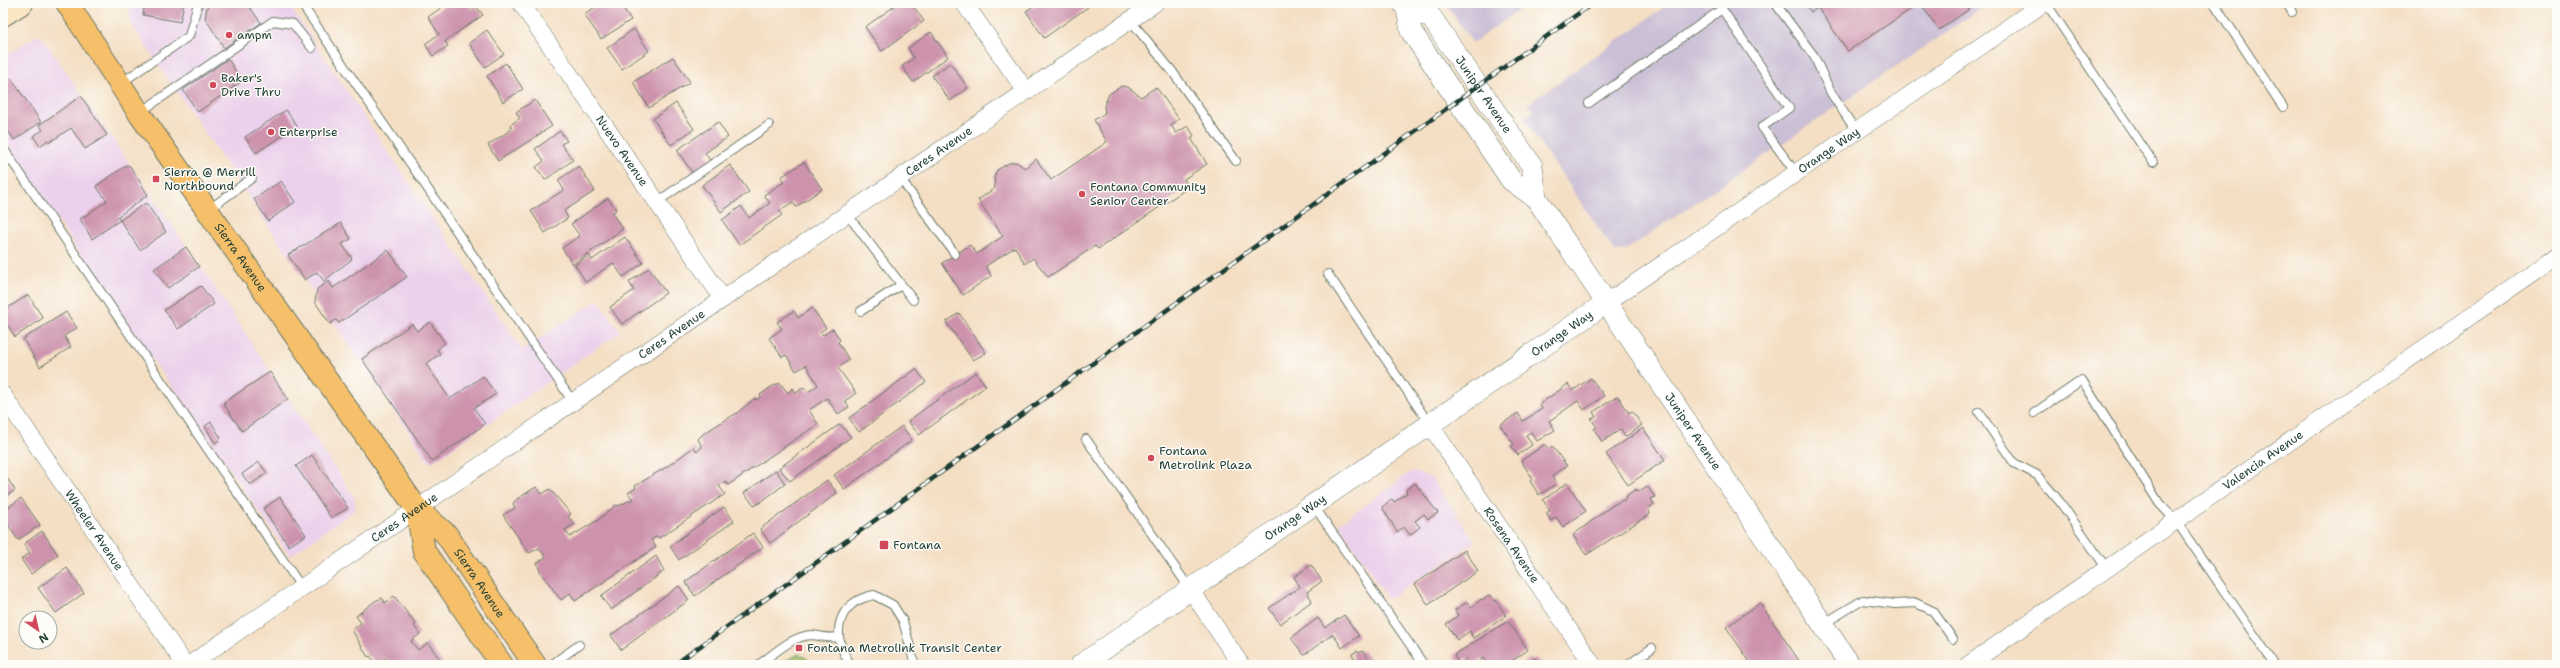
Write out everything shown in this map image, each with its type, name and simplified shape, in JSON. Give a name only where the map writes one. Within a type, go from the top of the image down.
[{"type":"main road","points":[[3,15],[22,3]]},
{"type":"main road","name":"Sierra Avenue","points":[[67,3],[139,113],[417,509],[446,534],[535,665]]},
{"type":"main road","name":"Sierra Avenue","points":[[417,509],[424,551],[502,665]]},
{"type":"street","name":"Nuevo Avenue","points":[[521,3],[723,299]]},
{"type":"street","points":[[964,3],[1026,91]]},
{"type":"street","name":"Ceres Avenue","points":[[189,665],[1155,3]]},
{"type":"street","name":"Orange Way","points":[[1081,665],[1606,303],[2045,3]]},
{"type":"street","name":"Juniper Avenue","points":[[1405,6],[1411,30],[1511,180],[1536,198],[1850,665]]},
{"type":"street","name":"Valencia Avenue","points":[[1968,665],[2557,256]]},
{"type":"street","name":"Wheeler Avenue","points":[[3,395],[185,665]]},
{"type":"street","name":"Rosena Avenue","points":[[1430,425],[1593,665]]},
{"type":"street","points":[[1191,590],[1241,665]]},
{"type":"lane","points":[[120,84],[189,36],[198,3]]},
{"type":"lane","points":[[301,3],[573,402]]},
{"type":"lane","points":[[1776,3],[1814,56],[1831,93],[1856,132]]},
{"type":"lane","points":[[2045,3],[2153,162]]},
{"type":"lane","points":[[2214,3],[2283,107]]},
{"type":"lane","points":[[2287,3],[2292,12]]},
{"type":"lane","points":[[1589,102],[1722,9],[1789,108],[1762,127],[1796,173]]},
{"type":"lane","points":[[1130,20],[1172,71],[1236,161]]},
{"type":"lane","points":[[139,113],[273,21],[293,24],[312,48]]},
{"type":"lane","points":[[657,202],[769,125]]},
{"type":"lane","points":[[3,148],[302,588]]},
{"type":"lane","points":[[207,210],[252,178]]},
{"type":"lane","points":[[900,178],[956,254]]},
{"type":"lane","points":[[848,214],[913,300]]},
{"type":"lane","points":[[1328,274],[1430,425]]},
{"type":"lane","points":[[861,311],[901,285]]},
{"type":"lane","points":[[2034,413],[2082,380],[2159,503],[2176,521],[2275,665]]},
{"type":"lane","points":[[1979,412],[2014,463],[2037,475],[2060,502],[2107,569]]},
{"type":"lane","points":[[1086,439],[1191,590]]},
{"type":"lane","points":[[1314,505],[1424,665]]},
{"type":"lane","points":[[851,665],[845,658],[839,637],[840,621],[848,605],[874,595],[893,605],[903,621],[915,665]]},
{"type":"lane","points":[[1822,624],[1863,600],[1895,604],[1916,603],[1932,611],[1953,639]]},
{"type":"lane","points":[[758,665],[794,640],[811,635],[830,639],[839,637]]},
{"type":"lane","points":[[551,665],[579,645]]},
{"type":"lane","points":[[1628,665],[1652,648]]},
{"type":"shaded area","points":[[130,3],[291,3],[289,5],[522,350],[598,300],[620,332],[433,462],[428,461],[129,21]]},
{"type":"shaded area","points":[[1445,3],[1529,3],[1473,43]]},
{"type":"shaded area","points":[[1670,3],[1989,3],[1626,250],[1615,252],[1523,118],[1534,111],[1528,104]]},
{"type":"shaded area","points":[[41,36],[201,267],[354,497],[356,509],[290,556],[98,281],[3,139],[3,58],[34,37]]},
{"type":"shaded area","points":[[1412,471],[1432,478],[1475,542],[1388,599],[1339,524]]},
{"type":"green space","points":[[799,654],[817,665],[776,665]]},
{"type":"building","points":[[145,3],[184,3],[180,22],[143,15]]},
{"type":"building","name":"ampm","points":[[213,3],[247,3],[261,23],[224,48],[205,18],[207,7]]},
{"type":"building","points":[[448,3],[467,3],[471,9],[476,6],[483,15],[445,41],[448,46],[433,56],[425,44],[439,34],[428,17]]},
{"type":"building","points":[[602,3],[620,3],[631,20],[601,39],[584,14]]},
{"type":"building","points":[[899,3],[911,3],[924,21],[882,51],[865,27]]},
{"type":"building","points":[[1038,3],[1086,3],[1088,7],[1044,38],[1026,11]]},
{"type":"building","points":[[1804,3],[1920,3],[1848,51],[1818,8],[1811,12]]},
{"type":"building","points":[[1920,3],[1978,3],[1939,30]]},
{"type":"building","points":[[634,29],[649,51],[622,69],[607,48]]},
{"type":"building","points":[[487,30],[504,54],[485,67],[469,43]]},
{"type":"building","points":[[931,32],[948,57],[913,82],[902,66],[914,58],[908,48]]},
{"type":"building","points":[[673,57],[690,82],[649,108],[633,82]]},
{"type":"building","name":"Baker's Drive Thru","points":[[228,59],[242,81],[198,112],[183,90]]},
{"type":"building","points":[[506,63],[523,89],[503,102],[487,76]]},
{"type":"building","points":[[950,63],[968,88],[950,101],[932,76]]},
{"type":"building","points":[[11,78],[41,122],[14,140],[3,123],[3,83]]},
{"type":"building","name":"Fontana Community Senior Center","points":[[1122,86],[1128,87],[1141,97],[1156,87],[1179,119],[1171,125],[1176,133],[1188,126],[1194,136],[1191,138],[1207,164],[1184,179],[1189,187],[1098,249],[1095,246],[1048,277],[1033,258],[1025,264],[1015,247],[986,266],[991,276],[963,295],[942,263],[970,245],[977,254],[1003,236],[978,200],[995,188],[994,177],[997,170],[1009,163],[1016,162],[1025,168],[1036,159],[1051,180],[1107,142],[1094,120],[1105,113],[1104,106],[1109,94]]},
{"type":"building","points":[[81,96],[107,135],[85,149],[71,128],[50,142],[48,140],[40,146],[33,136],[43,130],[39,125]]},
{"type":"building","points":[[535,100],[552,126],[498,161],[488,145],[512,129],[510,125],[520,118],[516,112]]},
{"type":"building","points":[[676,103],[694,129],[671,145],[653,119]]},
{"type":"building","name":"Enterprise","points":[[286,110],[297,126],[256,153],[245,137]]},
{"type":"building","points":[[718,122],[728,137],[705,153],[712,163],[694,175],[677,150]]},
{"type":"building","points":[[560,131],[567,141],[561,144],[573,160],[545,180],[536,167],[544,161],[535,149]]},
{"type":"building","points":[[804,162],[822,189],[796,207],[793,202],[779,211],[782,215],[739,245],[722,220],[741,206],[749,218],[770,203],[764,195],[784,182],[781,177]]},
{"type":"building","points":[[127,165],[130,166],[148,195],[117,217],[120,220],[92,239],[80,219],[107,201],[96,186]]},
{"type":"building","points":[[730,165],[749,192],[721,212],[702,185]]},
{"type":"building","points":[[579,166],[595,191],[564,211],[568,218],[545,233],[531,211],[564,190],[558,180]]},
{"type":"building","points":[[281,181],[295,202],[268,221],[254,199]]},
{"type":"building","points":[[608,198],[616,210],[612,213],[623,229],[573,264],[562,248],[580,236],[571,224]]},
{"type":"building","points":[[146,203],[166,232],[140,250],[120,220]]},
{"type":"building","points":[[341,223],[351,239],[342,244],[352,259],[324,281],[317,272],[305,280],[288,255]]},
{"type":"building","points":[[625,237],[643,263],[623,277],[613,263],[586,282],[575,265],[589,255],[592,260]]},
{"type":"building","points":[[186,247],[199,267],[168,288],[154,269]]},
{"type":"building","points":[[388,250],[407,277],[339,323],[336,320],[330,324],[315,302],[317,289],[329,281],[333,288]]},
{"type":"building","points":[[649,268],[666,293],[622,324],[610,307],[634,290],[629,282]]},
{"type":"building","points":[[201,286],[214,304],[178,329],[164,310]]},
{"type":"building","points":[[28,295],[43,318],[15,337],[3,318],[3,311]]},
{"type":"building","points":[[812,308],[826,328],[820,332],[823,335],[833,329],[840,340],[838,342],[849,360],[838,368],[856,393],[845,401],[849,407],[838,414],[827,398],[809,410],[818,424],[728,485],[725,481],[719,486],[725,494],[659,538],[657,536],[651,540],[656,547],[575,601],[570,593],[561,600],[541,573],[537,563],[546,557],[539,548],[529,553],[503,515],[515,508],[513,503],[536,487],[542,494],[550,489],[571,514],[568,516],[575,524],[565,530],[570,537],[598,520],[616,505],[618,506],[633,499],[628,493],[636,488],[635,486],[668,466],[694,447],[697,452],[702,447],[698,439],[704,433],[737,413],[755,398],[756,400],[761,397],[760,395],[771,387],[780,383],[788,393],[793,388],[796,393],[804,387],[808,392],[818,385],[806,365],[796,371],[786,355],[782,357],[769,338],[782,329],[777,322],[794,311],[798,318]]},
{"type":"building","points":[[66,312],[77,328],[64,336],[71,347],[40,367],[23,339]]},
{"type":"building","points":[[959,313],[986,353],[973,360],[946,322]]},
{"type":"building","points":[[430,322],[445,343],[437,350],[440,354],[426,364],[450,399],[483,376],[496,394],[474,408],[485,424],[432,461],[362,359],[412,324],[417,331]]},
{"type":"building","points":[[916,369],[926,382],[859,432],[849,418]]},
{"type":"building","points":[[270,372],[288,399],[242,431],[223,403]]},
{"type":"building","points":[[976,372],[986,386],[919,435],[908,421]]},
{"type":"building","points":[[1591,378],[1604,396],[1584,410],[1578,401],[1549,421],[1555,430],[1537,441],[1531,432],[1526,435],[1532,445],[1518,455],[1511,446],[1514,444],[1500,425],[1518,413],[1523,421],[1542,409],[1540,404],[1568,384],[1572,391]]},
{"type":"building","points":[[1618,396],[1629,413],[1632,411],[1642,425],[1625,437],[1621,429],[1602,442],[1594,429],[1597,427],[1591,419],[1596,417],[1593,412]]},
{"type":"building","points":[[211,422],[221,438],[215,443],[205,426]]},
{"type":"building","points":[[840,424],[851,437],[790,481],[779,468]]},
{"type":"building","points":[[902,426],[912,440],[844,489],[834,475]]},
{"type":"building","points":[[1643,428],[1665,460],[1628,485],[1606,454]]},
{"type":"building","points":[[1545,444],[1548,449],[1552,446],[1567,466],[1552,476],[1556,484],[1539,495],[1530,481],[1533,479],[1521,461]]},
{"type":"building","points":[[312,455],[348,508],[331,518],[296,466]]},
{"type":"building","points":[[259,462],[267,473],[250,485],[242,474]]},
{"type":"building","points":[[776,470],[785,484],[755,506],[744,493]]},
{"type":"building","points":[[3,472],[15,490],[3,498]]},
{"type":"building","points":[[827,480],[837,493],[770,543],[760,529]]},
{"type":"building","points":[[1415,483],[1438,513],[1428,519],[1424,514],[1415,521],[1420,527],[1410,535],[1404,527],[1397,532],[1382,507],[1392,499],[1394,502],[1407,493],[1406,490]]},
{"type":"building","points":[[1567,483],[1586,511],[1563,527],[1556,517],[1551,521],[1546,513],[1550,511],[1543,500]]},
{"type":"building","points":[[1647,486],[1655,497],[1651,499],[1654,504],[1648,508],[1650,514],[1586,555],[1573,535],[1613,505],[1626,499],[1625,497],[1636,489],[1638,492]]},
{"type":"building","points":[[280,497],[306,535],[289,546],[263,509]]},
{"type":"building","points":[[21,498],[40,525],[18,540],[8,525],[3,528],[3,511]]},
{"type":"building","points":[[724,507],[734,521],[679,560],[670,546]]},
{"type":"building","points":[[42,531],[58,555],[31,574],[21,559],[30,553],[24,544]]},
{"type":"building","points":[[753,533],[763,547],[695,596],[685,582]]},
{"type":"building","points":[[1465,550],[1478,571],[1428,605],[1415,584]]},
{"type":"building","points":[[656,556],[664,571],[611,610],[601,596]]},
{"type":"building","points":[[1311,565],[1322,581],[1307,592],[1312,601],[1280,624],[1269,608],[1300,587],[1294,577]]},
{"type":"building","points":[[67,568],[84,593],[58,612],[58,610],[54,610],[38,588]]},
{"type":"building","points":[[679,586],[689,600],[621,650],[611,635]]},
{"type":"building","points":[[1490,595],[1494,601],[1496,600],[1506,616],[1473,638],[1470,631],[1457,640],[1446,624],[1458,616],[1455,610],[1467,602],[1471,608],[1481,599],[1482,600]]},
{"type":"building","points":[[394,596],[416,624],[414,626],[420,634],[411,641],[418,650],[428,643],[444,665],[390,665],[385,658],[376,664],[370,656],[368,657],[352,630],[361,623],[356,616],[375,601],[382,598],[385,603]]},
{"type":"building","points":[[1760,603],[1802,665],[1752,665],[1726,627]]},
{"type":"building","points":[[1344,615],[1359,636],[1342,648],[1333,634],[1304,655],[1291,638],[1318,618],[1325,628]]},
{"type":"building","points":[[1508,621],[1528,650],[1506,665],[1489,665],[1483,658],[1474,665],[1467,658],[1459,664],[1454,655]]},
{"type":"building","points":[[1357,651],[1359,653],[1363,651],[1373,665],[1354,665],[1351,660],[1354,658],[1352,654]]},
{"type":"building","points":[[1535,658],[1543,665],[1523,664],[1529,659],[1531,660]]},
{"type":"railway","points":[[674,665],[1593,3]]},
{"type":"place","name":"ampm","points":[[229,35]]},
{"type":"place","name":"Baker's Drive Thru","points":[[213,85]]},
{"type":"place","name":"Enterprise","points":[[271,132]]},
{"type":"place","name":"Sierra @ Merrill Northbound","points":[[156,179]]},
{"type":"place","name":"Fontana Community Senior Center","points":[[1082,194]]},
{"type":"place","name":"Fontana Metrolink Plaza","points":[[1151,458]]},
{"type":"place","name":"Fontana","points":[[884,545]]},
{"type":"place","name":"Fontana Metrolink Transit Center","points":[[799,648]]}]
